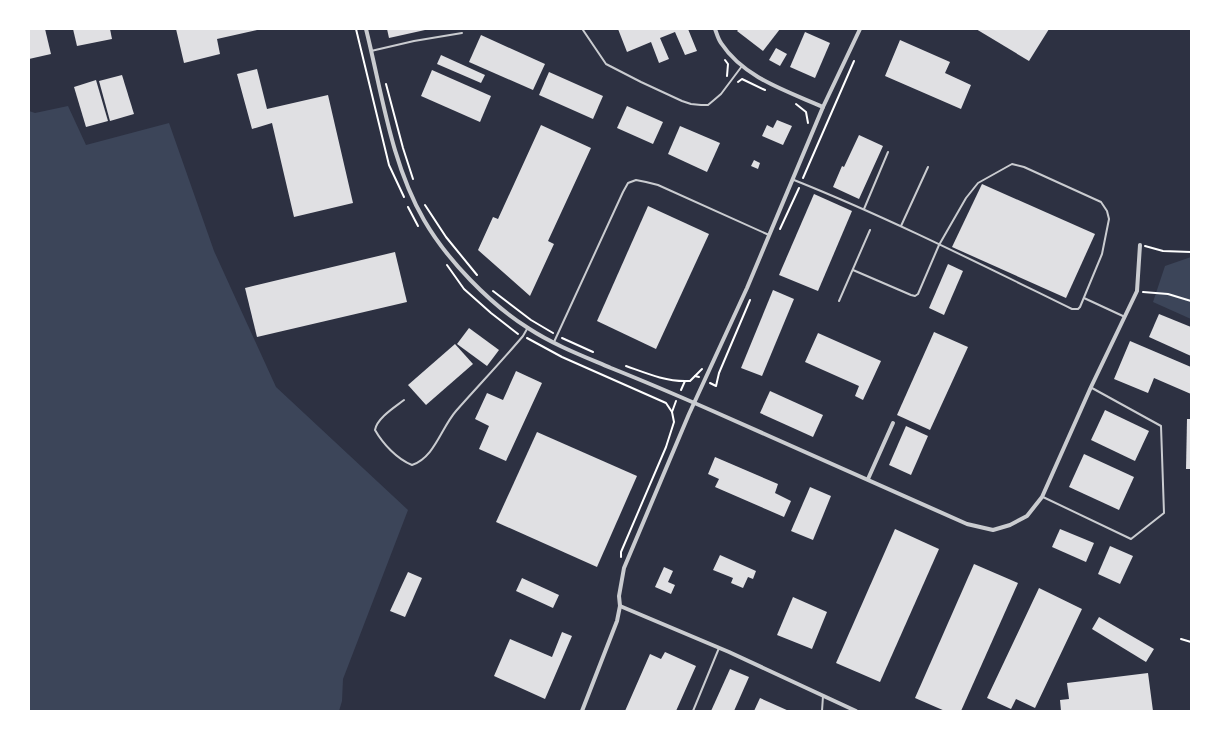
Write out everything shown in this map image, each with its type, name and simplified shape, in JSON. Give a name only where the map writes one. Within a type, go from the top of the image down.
[{"type":"street","points":[[366,29],[394,147],[404,178],[425,221],[447,253],[471,280],[498,304],[528,328],[567,350],[696,403],[967,524],[993,530],[1010,525],[1027,516],[1042,497],[1091,387],[1138,291],[1140,244]]},
{"type":"street","points":[[715,29],[720,43],[742,66],[765,81],[823,107]]},
{"type":"street","points":[[582,711],[617,621],[620,606],[619,596],[626,564],[793,180],[823,107],[860,29]]},
{"type":"street","points":[[868,480],[893,424]]},
{"type":"street","points":[[620,606],[719,648],[856,711]]},
{"type":"lane","points":[[583,30],[606,64],[640,82],[682,101],[708,105],[721,94],[742,66]]},
{"type":"lane","points":[[371,50],[462,33]]},
{"type":"lane","points":[[864,209],[888,152]]},
{"type":"lane","points":[[793,180],[901,226],[939,245],[1072,309],[1078,309],[1084,298],[1102,254],[1109,219],[1107,211],[1101,202],[1024,167],[1012,164],[978,183],[966,198],[939,245],[918,294],[911,296],[853,270]]},
{"type":"lane","points":[[901,226],[928,167]]},
{"type":"lane","points":[[554,342],[628,183],[636,180],[658,185],[769,235]]},
{"type":"lane","points":[[839,301],[870,230]]},
{"type":"lane","points":[[1084,298],[1125,317]]},
{"type":"lane","points":[[404,400],[375,425],[374,430],[389,448],[400,458],[412,465],[419,462],[435,445],[454,413],[523,336],[528,328]]},
{"type":"lane","points":[[1042,497],[1131,539],[1164,513],[1161,426],[1091,387]]},
{"type":"lane","points":[[693,711],[719,648]]},
{"type":"lane","points":[[822,711],[823,696]]},
{"type":"path","points":[[356,29],[389,165],[415,221],[420,228]]},
{"type":"path","points":[[724,59],[728,64],[726,79],[733,85],[742,79],[770,92]]},
{"type":"path","points":[[386,79],[403,148],[414,182]]},
{"type":"path","points":[[790,101],[797,104],[806,112],[808,123]]},
{"type":"path","points":[[423,202],[446,237],[480,279]]},
{"type":"path","points":[[1140,244],[1163,251],[1191,252]]},
{"type":"path","points":[[446,264],[464,289],[491,313],[523,336],[562,357],[666,403],[672,412],[674,422],[666,447],[621,552],[621,558],[626,564]]},
{"type":"path","points":[[490,289],[531,320],[557,335],[599,355]]},
{"type":"path","points":[[1138,291],[1168,294],[1191,301]]},
{"type":"path","points":[[621,364],[657,378],[685,382]]},
{"type":"path","points":[[695,376],[702,368]]},
{"type":"path","points":[[1181,639],[1191,642]]},
{"type":"shaded area","points":[[68,106],[86,145],[169,123],[214,251],[276,387],[408,510],[343,679],[342,701],[339,711],[29,711],[29,111],[35,113]]},
{"type":"shaded area","points":[[1191,257],[1191,319],[1153,302],[1165,266]]},
{"type":"building","points":[[29,29],[45,29],[51,54],[29,59]]},
{"type":"building","points":[[73,29],[110,29],[112,39],[77,46]]},
{"type":"building","points":[[176,29],[257,30],[217,39],[220,54],[184,63]]},
{"type":"building","points":[[387,29],[425,29],[425,30],[389,38]]},
{"type":"building","points":[[618,29],[688,29],[697,51],[685,55],[675,32],[660,38],[669,59],[659,63],[651,42],[627,52]]},
{"type":"building","points":[[739,29],[780,29],[763,51],[737,31]]},
{"type":"building","points":[[976,29],[1049,29],[1029,61]]},
{"type":"building","points":[[805,32],[830,43],[815,78],[790,67]]},
{"type":"building","points":[[481,35],[545,64],[533,90],[469,62]]},
{"type":"building","points":[[900,40],[950,62],[945,73],[971,85],[961,109],[885,76]]},
{"type":"building","points":[[776,48],[787,54],[780,66],[769,60]]},
{"type":"building","points":[[441,55],[485,75],[481,83],[437,64]]},
{"type":"building","points":[[257,69],[267,109],[328,95],[353,203],[294,217],[272,123],[252,129],[237,74]]},
{"type":"building","points":[[432,70],[491,96],[480,122],[421,96]]},
{"type":"building","points":[[549,72],[603,96],[593,119],[539,95]]},
{"type":"building","points":[[122,75],[134,114],[110,121],[99,81]]},
{"type":"building","points":[[96,80],[108,121],[86,127],[74,87]]},
{"type":"building","points":[[627,106],[663,122],[653,144],[617,128]]},
{"type":"building","points":[[777,120],[792,126],[783,145],[762,136],[767,125],[773,128]]},
{"type":"building","points":[[541,125],[591,148],[548,241],[554,244],[530,296],[478,250],[493,217],[498,219]]},
{"type":"building","points":[[680,126],[720,143],[707,172],[668,154]]},
{"type":"building","points":[[859,135],[883,146],[859,199],[833,187],[842,166],[844,167]]},
{"type":"building","points":[[754,160],[760,163],[758,169],[751,166]]},
{"type":"building","points":[[982,184],[1095,234],[1066,298],[952,247]]},
{"type":"building","points":[[814,194],[852,211],[818,291],[779,275]]},
{"type":"building","points":[[648,206],[709,234],[656,349],[597,321]]},
{"type":"building","points":[[395,252],[407,302],[257,337],[245,288]]},
{"type":"building","points":[[948,264],[963,271],[944,315],[929,308]]},
{"type":"building","points":[[773,290],[794,299],[762,376],[741,368]]},
{"type":"building","points":[[1159,314],[1191,327],[1191,356],[1149,337]]},
{"type":"building","points":[[469,328],[499,350],[487,366],[457,344]]},
{"type":"building","points":[[934,332],[968,347],[930,430],[897,415]]},
{"type":"building","points":[[818,333],[881,361],[863,400],[855,396],[859,386],[805,362]]},
{"type":"building","points":[[1130,341],[1191,367],[1191,394],[1154,378],[1148,393],[1114,379]]},
{"type":"building","points":[[455,344],[473,364],[426,405],[408,385]]},
{"type":"building","points":[[516,371],[542,383],[506,461],[479,449],[489,426],[475,419],[487,393],[503,400]]},
{"type":"building","points":[[770,391],[823,415],[813,437],[760,413]]},
{"type":"building","points":[[1105,410],[1149,431],[1135,461],[1091,440]]},
{"type":"building","points":[[1187,419],[1191,419],[1191,469],[1186,469]]},
{"type":"building","points":[[906,426],[928,436],[911,475],[889,465]]},
{"type":"building","points":[[537,432],[637,476],[597,567],[496,522]]},
{"type":"building","points":[[1084,454],[1134,477],[1119,510],[1069,487]]},
{"type":"building","points":[[715,457],[778,484],[775,493],[791,501],[784,517],[715,487],[719,479],[708,474]]},
{"type":"building","points":[[810,487],[831,496],[813,540],[791,531]]},
{"type":"building","points":[[895,529],[939,549],[880,682],[836,663]]},
{"type":"building","points":[[1060,529],[1094,543],[1086,562],[1052,547]]},
{"type":"building","points":[[1110,546],[1133,556],[1120,584],[1098,574]]},
{"type":"building","points":[[720,555],[756,571],[753,579],[748,577],[743,588],[731,583],[733,578],[713,570]]},
{"type":"building","points":[[974,564],[1018,583],[961,711],[945,711],[915,698]]},
{"type":"building","points":[[664,567],[673,571],[668,582],[675,585],[671,594],[655,587]]},
{"type":"building","points":[[408,572],[422,578],[405,617],[390,611]]},
{"type":"building","points":[[522,578],[559,595],[553,608],[516,591]]},
{"type":"building","points":[[1039,588],[1082,609],[1035,708],[1016,699],[1011,709],[987,698]]},
{"type":"building","points":[[793,597],[827,612],[812,649],[777,635]]},
{"type":"building","points":[[1099,617],[1154,649],[1146,662],[1092,629]]},
{"type":"building","points":[[562,632],[572,636],[545,699],[494,676],[510,639],[552,657]]},
{"type":"building","points":[[665,652],[696,666],[676,711],[625,711],[650,654],[661,659]]},
{"type":"building","points":[[730,669],[749,677],[734,711],[711,711]]},
{"type":"building","points":[[1148,673],[1153,711],[1061,711],[1060,700],[1069,699],[1067,683]]},
{"type":"building","points":[[760,698],[789,711],[754,711]]}]
